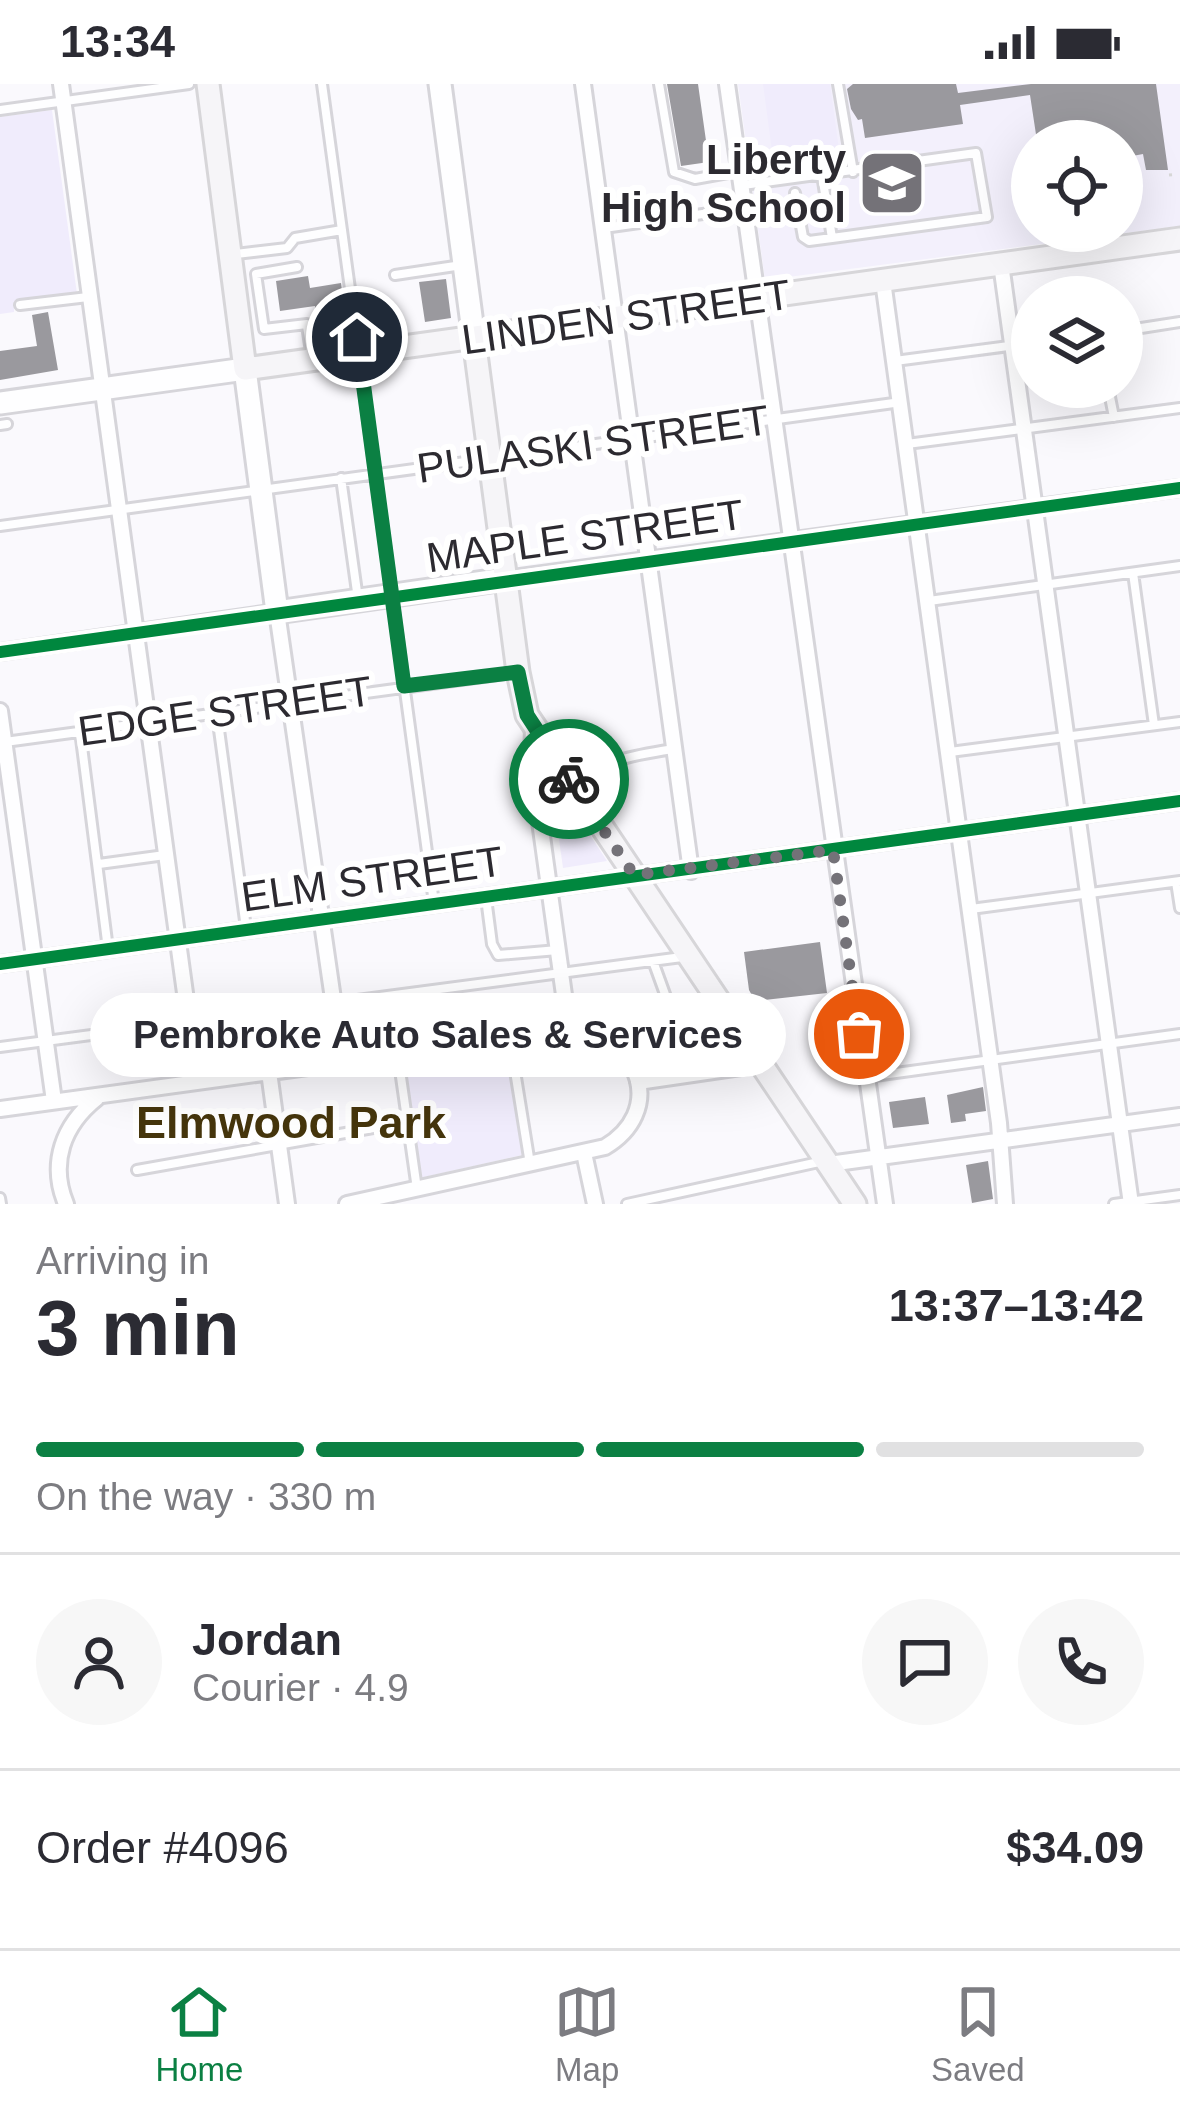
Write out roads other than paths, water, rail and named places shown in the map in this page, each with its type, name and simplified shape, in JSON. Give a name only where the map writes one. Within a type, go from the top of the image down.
[{"type":"main road","points":[[208,84],[244,369]]},
{"type":"main road","name":"LINDEN STREET","points":[[244,369],[1180,242]]},
{"type":"main road","points":[[474,339],[518,672],[533,725],[855,1204]]},
{"type":"street","points":[[61,84],[197,1081]]},
{"type":"street","points":[[440,84],[474,339]]},
{"type":"street","points":[[583,84],[691,871]]},
{"type":"street","points":[[728,84],[885,1204]]},
{"type":"street","points":[[1001,264],[1011,332]]},
{"type":"street","points":[[884,281],[999,1123],[1005,1204]]},
{"type":"street","points":[[244,369],[342,1061]]},
{"type":"street","name":"LINDEN STREET","points":[[1,420],[102,388],[244,369]]},
{"type":"street","points":[[1022,408],[1131,1203]]},
{"type":"street","name":"MAPLE STREET","points":[[0,652],[1180,488]]},
{"type":"street","points":[[0,711],[54,1101]]},
{"type":"street","points":[[533,725],[532,764],[569,1031]]},
{"type":"street","name":"ELM STREET","points":[[0,964],[1180,801]]},
{"type":"street","points":[[0,1109],[569,1031],[596,1034],[627,1055],[638,1082],[636,1111],[626,1130],[604,1147],[356,1203]]},
{"type":"street","points":[[638,1082],[761,1064]]},
{"type":"street","points":[[269,1072],[287,1204]]},
{"type":"street","points":[[66,1204],[59,1181],[62,1144],[77,1117],[101,1095]]},
{"type":"street","points":[[829,1164],[1180,1115]]},
{"type":"street","points":[[584,1153],[596,1204]]},
{"type":"lane","points":[[0,110],[189,84]]},
{"type":"lane","points":[[322,84],[435,904]]},
{"type":"lane","points":[[659,84],[674,172],[695,179],[822,176],[976,153],[987,217],[809,241],[803,237],[795,193]]},
{"type":"lane","points":[[838,84],[853,172]]},
{"type":"lane","points":[[822,176],[832,238]]},
{"type":"lane","points":[[604,228],[745,208]]},
{"type":"lane","points":[[231,266],[287,248],[295,238],[342,230]]},
{"type":"lane","points":[[395,274],[464,265]]},
{"type":"lane","points":[[231,266],[256,274],[297,267]]},
{"type":"lane","points":[[256,274],[264,329]]},
{"type":"lane","points":[[20,305],[88,297]]},
{"type":"lane","points":[[1143,328],[1180,322]]},
{"type":"lane","points":[[307,324],[314,333],[356,328]]},
{"type":"lane","points":[[240,333],[307,324]]},
{"type":"lane","points":[[307,324],[312,360]]},
{"type":"lane","points":[[895,361],[1011,345]]},
{"type":"lane","name":"PULASKI STREET","points":[[0,526],[901,402]]},
{"type":"lane","points":[[1112,408],[1114,417]]},
{"type":"lane","points":[[907,444],[1180,408]]},
{"type":"lane","points":[[340,478],[358,601]]},
{"type":"lane","points":[[928,601],[1180,566]]},
{"type":"lane","points":[[1133,573],[1154,725]]},
{"type":"lane","name":"EDGE STREET","points":[[4,742],[518,672]]},
{"type":"lane","points":[[217,715],[247,929]]},
{"type":"lane","points":[[948,752],[1180,722]]},
{"type":"lane","points":[[80,730],[108,950]]},
{"type":"lane","points":[[573,785],[609,761],[674,749]]},
{"type":"lane","points":[[99,864],[165,855]]},
{"type":"lane","points":[[969,909],[1178,881],[1180,908]]},
{"type":"lane","points":[[486,897],[492,944],[498,955],[558,950]]},
{"type":"lane","points":[[0,1047],[689,956]]},
{"type":"lane","points":[[653,961],[670,1008],[679,1076]]},
{"type":"lane","points":[[670,1008],[694,1004],[714,993]]},
{"type":"lane","points":[[865,1077],[1180,1034]]},
{"type":"lane","points":[[510,1038],[530,1164]]},
{"type":"lane","points":[[398,1055],[416,1189]]},
{"type":"lane","points":[[137,1170],[407,1122]]},
{"type":"lane","points":[[627,1204],[815,1161],[829,1164]]},
{"type":"lane","points":[[1114,1204],[1180,1195]]},
{"type":"place","name":"Liberty High School","points":[[892,183]]},
{"type":"place","name":"Pembroke Auto Sales & Services","points":[[859,1034]]},
{"type":"district","name":"Elmwood Park","points":[[291,1122]]}]
